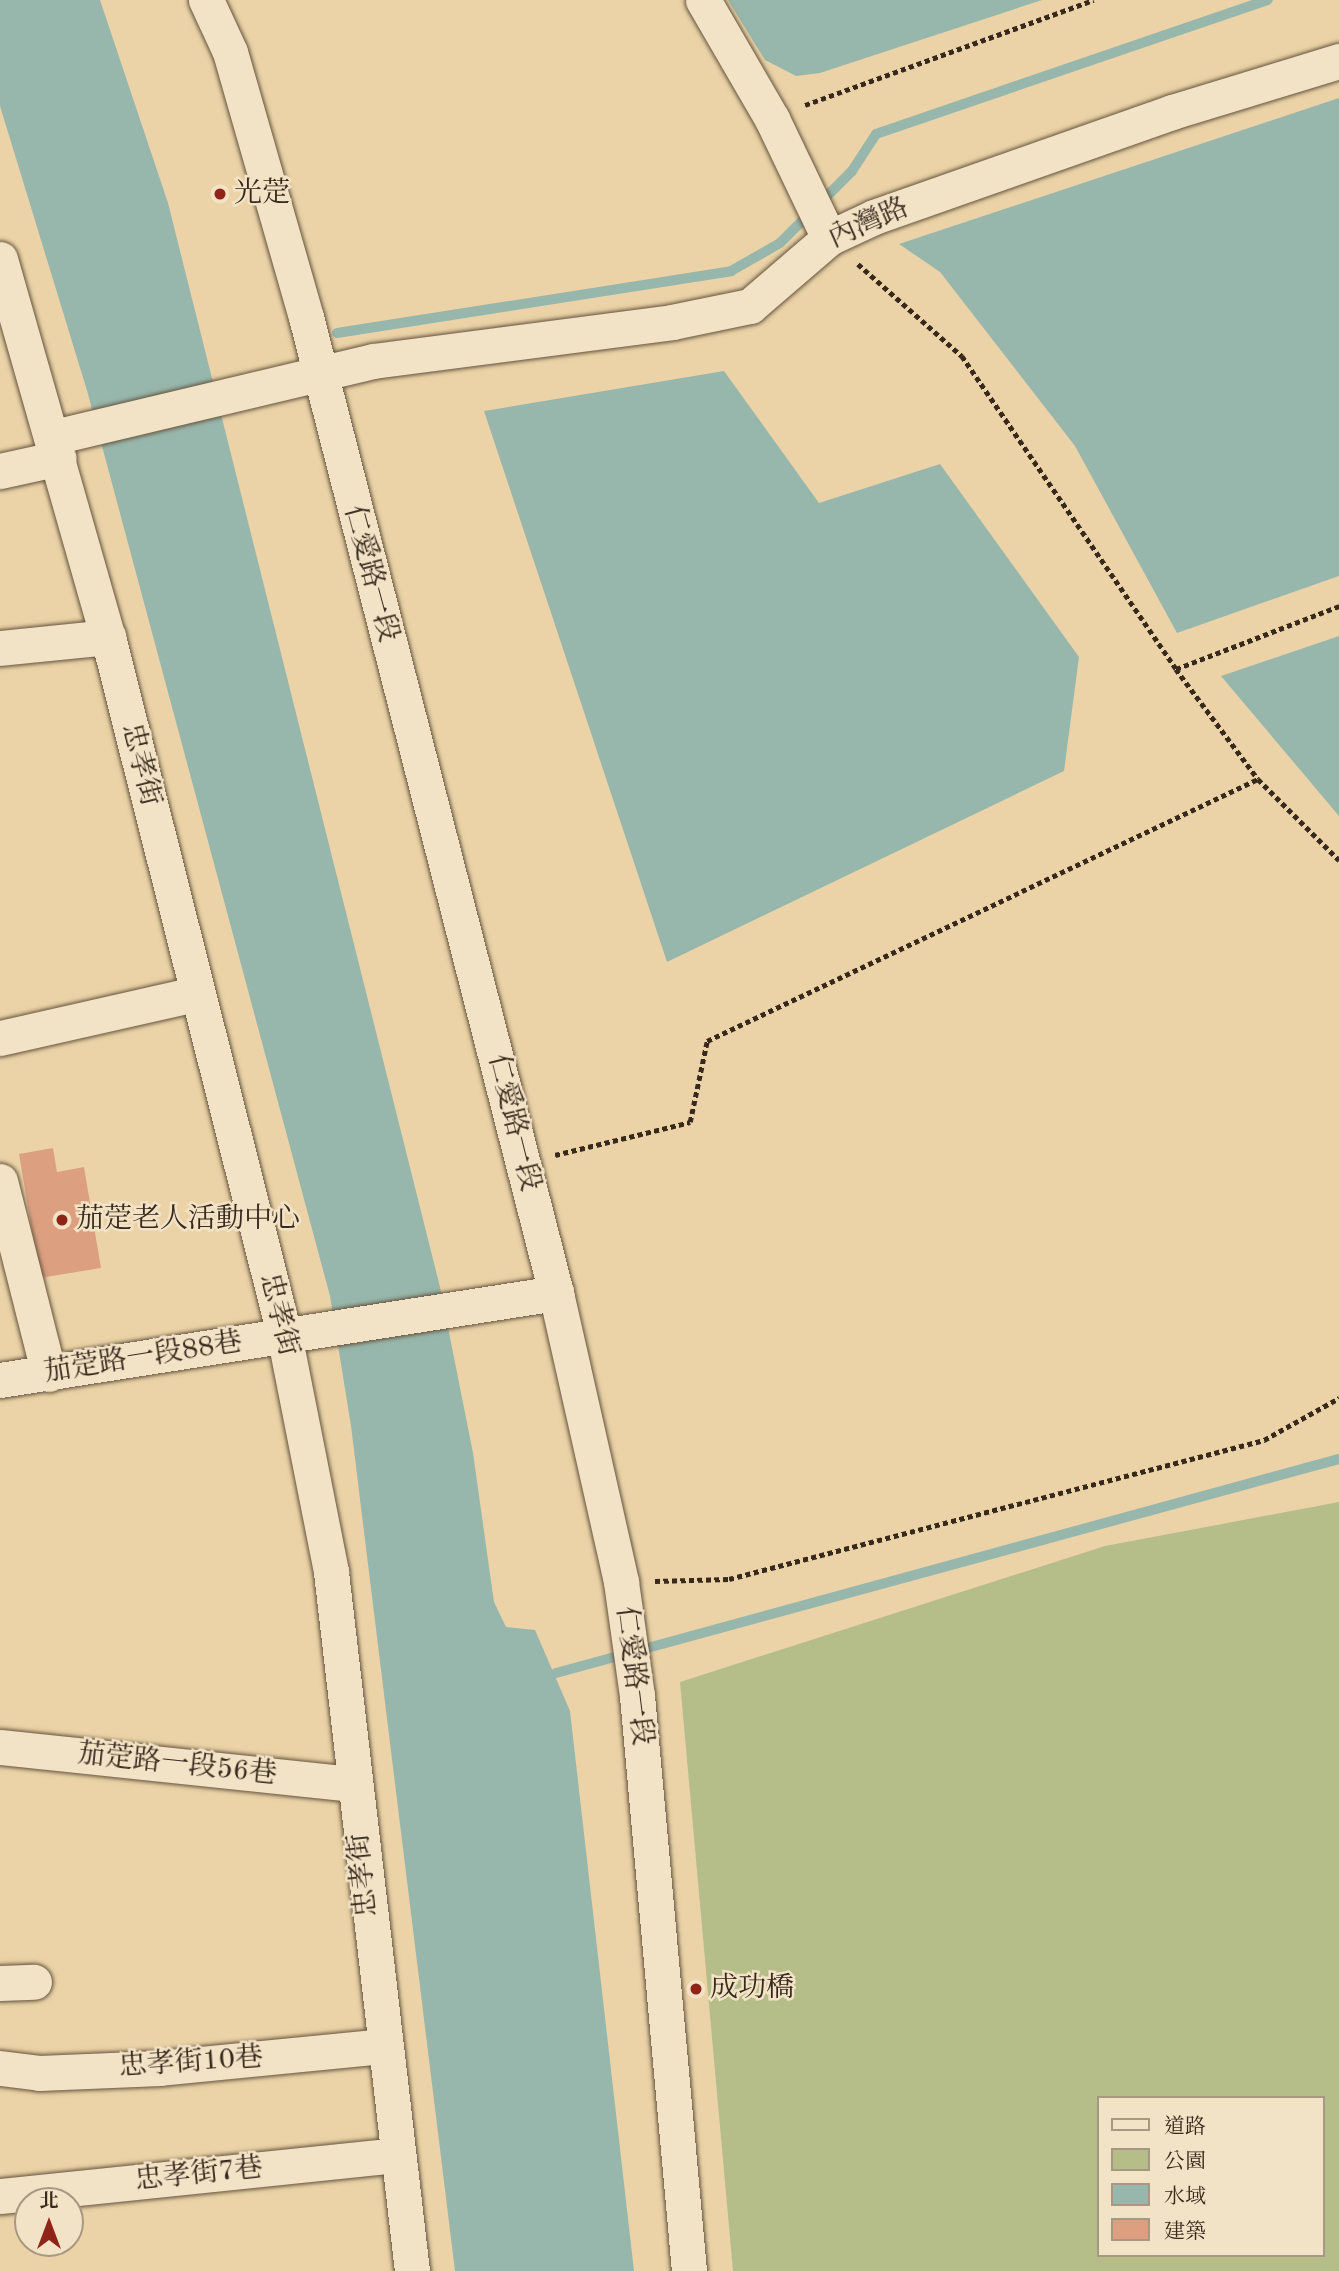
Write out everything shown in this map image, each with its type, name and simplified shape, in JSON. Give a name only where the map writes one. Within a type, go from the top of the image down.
[{"type":"street","name":"仁愛路一段","points":[[206,0],[230,52],[319,372],[556,1293],[623,1596],[637,1696],[689,2271]]},
{"type":"street","points":[[703,0],[772,119],[829,238]]},
{"type":"street","name":"內灣路","points":[[0,471],[66,442],[221,395],[319,372],[672,322],[750,306],[829,238],[874,217],[1172,112],[1339,61]]},
{"type":"street","name":"忠孝街","points":[[0,259],[66,442],[108,637],[195,994],[284,1334],[331,1572],[383,2046],[412,2271]]},
{"type":"street","points":[[0,648],[108,637]]},
{"type":"street","points":[[0,1038],[195,994]]},
{"type":"street","points":[[0,1181],[49,1374]]},
{"type":"street","name":"茄萣路一段88巷","points":[[0,1380],[556,1293]]},
{"type":"street","name":"茄萣路一段56巷","points":[[0,1746],[353,1784]]},
{"type":"street","name":"忠孝街10巷","points":[[0,2068],[39,2073],[160,2068],[383,2046]]},
{"type":"street","name":"忠孝街7巷","points":[[0,2196],[397,2155]]},
{"type":"path","points":[[772,119],[1094,0]]},
{"type":"path","points":[[829,238],[962,356],[1177,669],[1258,779],[1339,860]]},
{"type":"path","points":[[1177,669],[1339,606]]},
{"type":"path","points":[[523,1163],[690,1122],[707,1041],[1258,779]]},
{"type":"path","points":[[623,1596],[743,1576],[1264,1440],[1339,1398]]},
{"type":"green space","points":[[1339,1502],[1339,2271],[733,2271],[680,1682],[1105,1546]]},
{"type":"water","points":[[0,0],[100,0],[168,203],[440,1287],[473,1453],[494,1602],[506,1627],[535,1630],[570,1711],[634,2271],[455,2271],[351,1426],[330,1296],[88,394],[0,106]]},
{"type":"water","points":[[728,0],[1042,0],[820,73],[796,76],[765,60]]},
{"type":"water","points":[[1339,98],[1339,576],[1177,633],[1075,446],[940,272],[899,244]]},
{"type":"water","points":[[724,371],[819,503],[940,464],[1079,657],[1064,771],[667,962],[484,411]]},
{"type":"water","points":[[1339,636],[1339,816],[1221,676]]},
{"type":"building","name":"茄萣老人活動中心","points":[[53,1148],[57,1172],[84,1167],[101,1268],[40,1278],[19,1154]]},
{"type":"waterway","points":[[337,333],[731,271],[780,243],[852,171],[876,134],[1268,0]]},
{"type":"waterway","points":[[556,1673],[1339,1459]]},
{"type":"place","name":"光萣","points":[[220,194]]},
{"type":"place","name":"茄萣老人活動中心","points":[[62,1220]]},
{"type":"place","name":"成功橋","points":[[696,1989]]}]
